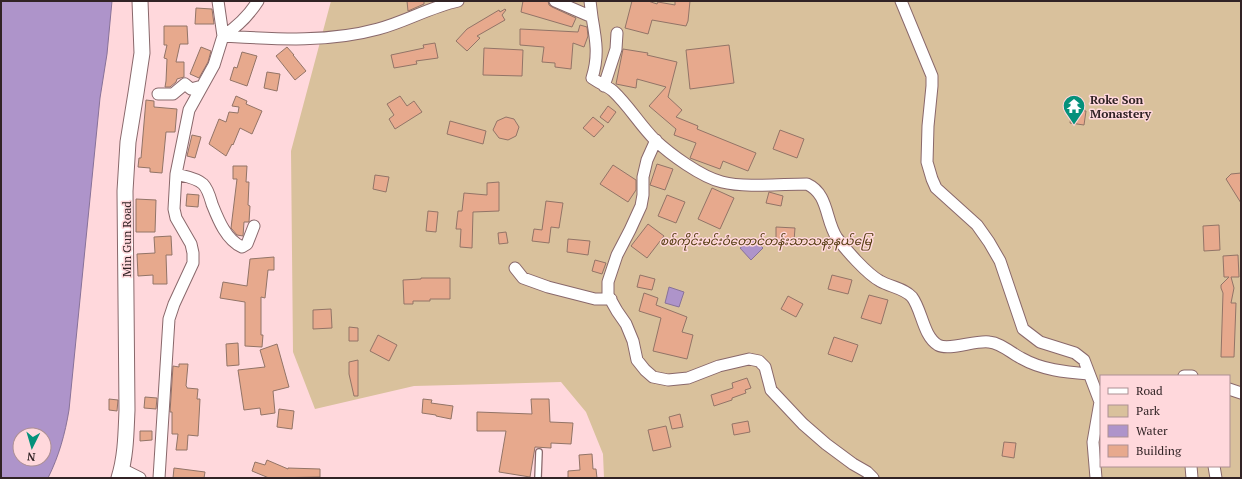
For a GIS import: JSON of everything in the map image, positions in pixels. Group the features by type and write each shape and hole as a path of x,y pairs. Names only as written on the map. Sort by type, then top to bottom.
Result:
{"street":[{"name":"Min Gun Road","path":"121,474 126,436 127,410 125,191 128,142 142,53 140,1"},
{"path":"159,478 169,319 193,263 191,244 176,218 174,209 176,174 189,110 214,65 223,36 218,1"},
{"path":"223,36 232,30 252,11 258,1"},
{"path":"223,36 305,39 344,36 378,29 458,1"},
{"path":"555,1 592,17"},
{"path":"590,1 597,42 597,64 592,78 612,90 656,140 687,164 701,174 723,183 743,185 807,184 813,187 819,192 824,201 832,227 837,237 852,255 879,280 907,292 913,298 926,331 938,345 947,347 974,342 989,342 1002,347 1021,359 1036,365 1068,372 1089,374"},
{"path":"902,1 932,76 927,162 936,188 977,225 1000,261 1023,329 1040,342 1075,353 1084,360 1100,400"},
{"path":"604,86 616,49 617,33"},
{"path":"158,94 173,94 185,84 191,89 202,86"},
{"path":"656,140 646,160 641,206 617,254 608,282 608,295 633,341 637,360 645,370 654,377 668,380 688,378 719,366 748,359 759,361 765,367 771,390 803,424 826,444 853,464 867,472 873,478"},
{"path":"176,174 200,182 203,185 208,192 222,224 232,240 238,245 245,247 254,226"},
{"path":"515,268 523,278 548,287 595,299 611,299"},
{"path":"1230,389 1241,393"},
{"path":"1096,478 1093,442 1100,407"},
{"path":"1191,467 1192,478"},
{"path":"1214,467 1216,478"},
{"path":"121,474 140,478"}],"lane":[{"path":"538,478 539,452"}],"green space":[{"name":"စစ်ကိုင်းမင်းဝံတောင်တန်းသာသနာ့နယ်မြေ","path":"331,1 1241,1 1241,478 604,478 603,454 586,412 561,382 414,386 315,409 293,352 291,151"}],"water":[{"path":"1,1 112,1 107,54 100,98 69,410 61,445 48,478 1,478"},
{"path":"753,238 763,248 751,260 740,248"},
{"path":"669,287 684,292 679,307 665,303"}],"building":[{"path":"407,1 424,1 424,4 408,11"},
{"path":"523,1 548,1 549,5 552,7 576,18 572,27 521,12"},
{"path":"632,1 648,1 657,4 658,2 675,5 675,1 690,1 686,26 652,20 648,34 625,28"},
{"path":"196,8 212,9 214,24 195,24"},
{"path":"505,9 506,10 502,15 505,20 477,36 480,38 467,51 456,41 467,29 499,10 500,12"},
{"path":"580,25 587,27 588,36 584,47 573,43 571,69 555,67 555,63 542,62 544,47 520,45 520,29 578,32"},
{"path":"164,26 187,26 188,44 180,44 176,62 184,62 184,77 177,79 176,82 170,87 165,87 167,59 164,58 167,45 164,45"},
{"path":"435,43 438,58 416,61 417,64 394,68 391,55 424,48 423,45"},
{"path":"729,45 734,83 690,89 686,50"},
{"path":"201,47 211,51 208,62 199,78 190,74"},
{"path":"287,47 306,71 295,80 276,56"},
{"path":"484,48 523,50 522,76 483,75"},
{"path":"623,49 648,53 647,55 677,62 668,97 682,110 676,117 698,126 697,129 756,153 748,171 723,161 720,169 690,158 696,143 674,135 676,129 649,106 666,87 637,79 636,88 616,84"},
{"path":"242,52 257,56 247,86 230,80 234,67 237,68"},
{"path":"267,72 280,74 277,91 264,88"},
{"path":"236,96 247,101 246,104 262,111 252,134 240,128 233,145 232,144 226,156 209,144 219,119 226,122 229,112 238,113 239,107 232,106"},
{"path":"400,96 407,106 414,101 422,112 395,129 389,119 394,115 387,104"},
{"path":"146,100 154,101 154,107 177,109 175,132 166,132 162,173 150,172 150,168 138,167 139,158 141,158"},
{"path":"608,106 616,112 608,123 600,117"},
{"name":"Roke Son Monastery","path":"1072,109 1086,111 1084,125 1070,123"},
{"path":"506,117 514,119 519,127 516,136 508,140 499,138 493,130 497,121"},
{"path":"593,117 604,126 594,137 583,128"},
{"path":"450,121 486,131 483,144 447,134"},
{"path":"780,130 804,139 797,158 773,149"},
{"path":"192,135 201,137 195,158 187,156"},
{"path":"657,164 673,169 665,190 650,185"},
{"path":"613,165 636,180 636,190 628,202 600,184"},
{"path":"233,166 247,166 246,182 249,182 248,205 250,206 249,222 244,222 243,236 237,235 231,228 237,179 233,179"},
{"path":"1241,173 1241,203 1226,179 1231,174"},
{"path":"375,175 389,177 386,192 373,189"},
{"path":"499,182 499,211 473,212 472,248 460,247 461,229 456,229 458,211 462,211 464,193 487,195 487,183"},
{"path":"712,188 734,198 720,229 698,219"},
{"path":"769,192 783,196 781,206 766,203"},
{"path":"187,194 199,195 198,207 186,206"},
{"path":"667,195 685,202 676,223 658,216"},
{"path":"136,199 156,200 155,232 136,232"},
{"path":"546,201 563,203 559,228 551,227 549,243 532,241 534,229 542,230"},
{"path":"428,211 438,212 436,232 426,231"},
{"path":"648,224 664,236 647,258 631,246"},
{"path":"1219,225 1220,250 1204,251 1203,226"},
{"path":"776,227 795,228 794,241 776,240"},
{"path":"506,232 508,243 499,244 498,233"},
{"path":"171,236 172,255 166,255 167,284 153,284 153,275 138,276 137,254 155,253 154,237"},
{"path":"568,239 590,241 588,255 567,252"},
{"path":"1238,255 1239,277 1231,277 1234,288 1231,303 1236,303 1234,357 1221,357 1223,293 1221,285 1229,277 1224,277 1223,256"},
{"path":"274,257 274,270 268,270 265,298 261,297 261,335 263,335 262,347 245,346 245,302 220,298 223,282 247,286 250,259"},
{"path":"595,260 606,263 602,274 592,271"},
{"path":"640,275 655,279 652,290 637,287"},
{"path":"832,275 852,280 848,294 828,289"},
{"path":"421,278 450,278 450,299 430,299 430,301 413,301 413,304 404,304 403,280"},
{"path":"644,293 658,298 656,305 687,317 682,332 693,335 687,359 653,351 661,318 639,311"},
{"path":"869,295 888,300 881,324 861,318"},
{"path":"788,296 803,304 796,317 781,309"},
{"path":"331,309 332,328 313,329 313,310"},
{"path":"349,327 358,328 358,341 349,341"},
{"path":"378,335 397,345 389,361 370,351"},
{"path":"834,337 858,345 852,362 828,354"},
{"path":"238,343 239,365 227,366 226,344"},
{"path":"277,344 289,387 273,391 275,413 261,415 260,408 244,410 238,370 265,367 260,350"},
{"path":"358,360 358,396 354,396 349,374 349,362"},
{"path":"179,364 188,364 186,386 187,388 198,389 197,399 200,399 198,436 188,435 187,450 176,450 178,434 172,434 172,412 170,412 173,366 179,367"},
{"path":"747,378 751,388 745,390 746,393 732,398 732,400 714,406 711,395 733,388 732,383"},
{"path":"145,397 157,398 156,409 144,408"},
{"path":"109,399 118,400 117,411 109,410"},
{"path":"423,399 432,400 431,403 453,406 451,419 422,413"},
{"path":"531,399 549,399 550,422 573,423 571,444 551,443 551,448 535,447 530,477 499,472 506,431 477,431 477,412 532,414"},
{"path":"279,409 294,411 292,429 277,427"},
{"path":"680,414 683,427 672,429 669,417"},
{"path":"748,421 750,432 734,435 732,424"},
{"path":"666,426 671,447 653,451 648,430"},
{"path":"140,431 152,431 152,440 140,441"},
{"path":"1004,442 1016,443 1014,458 1002,456"},
{"path":"592,454 593,469 596,469 597,478 568,478 568,471 580,470 579,455"},
{"path":"267,460 288,469 320,469 320,477 269,478 252,471 255,462 265,465"},
{"path":"174,468 205,472 204,478 173,478"}],"place":[{"name":"Roke Son Monastery","path":"1074,126"}]}
